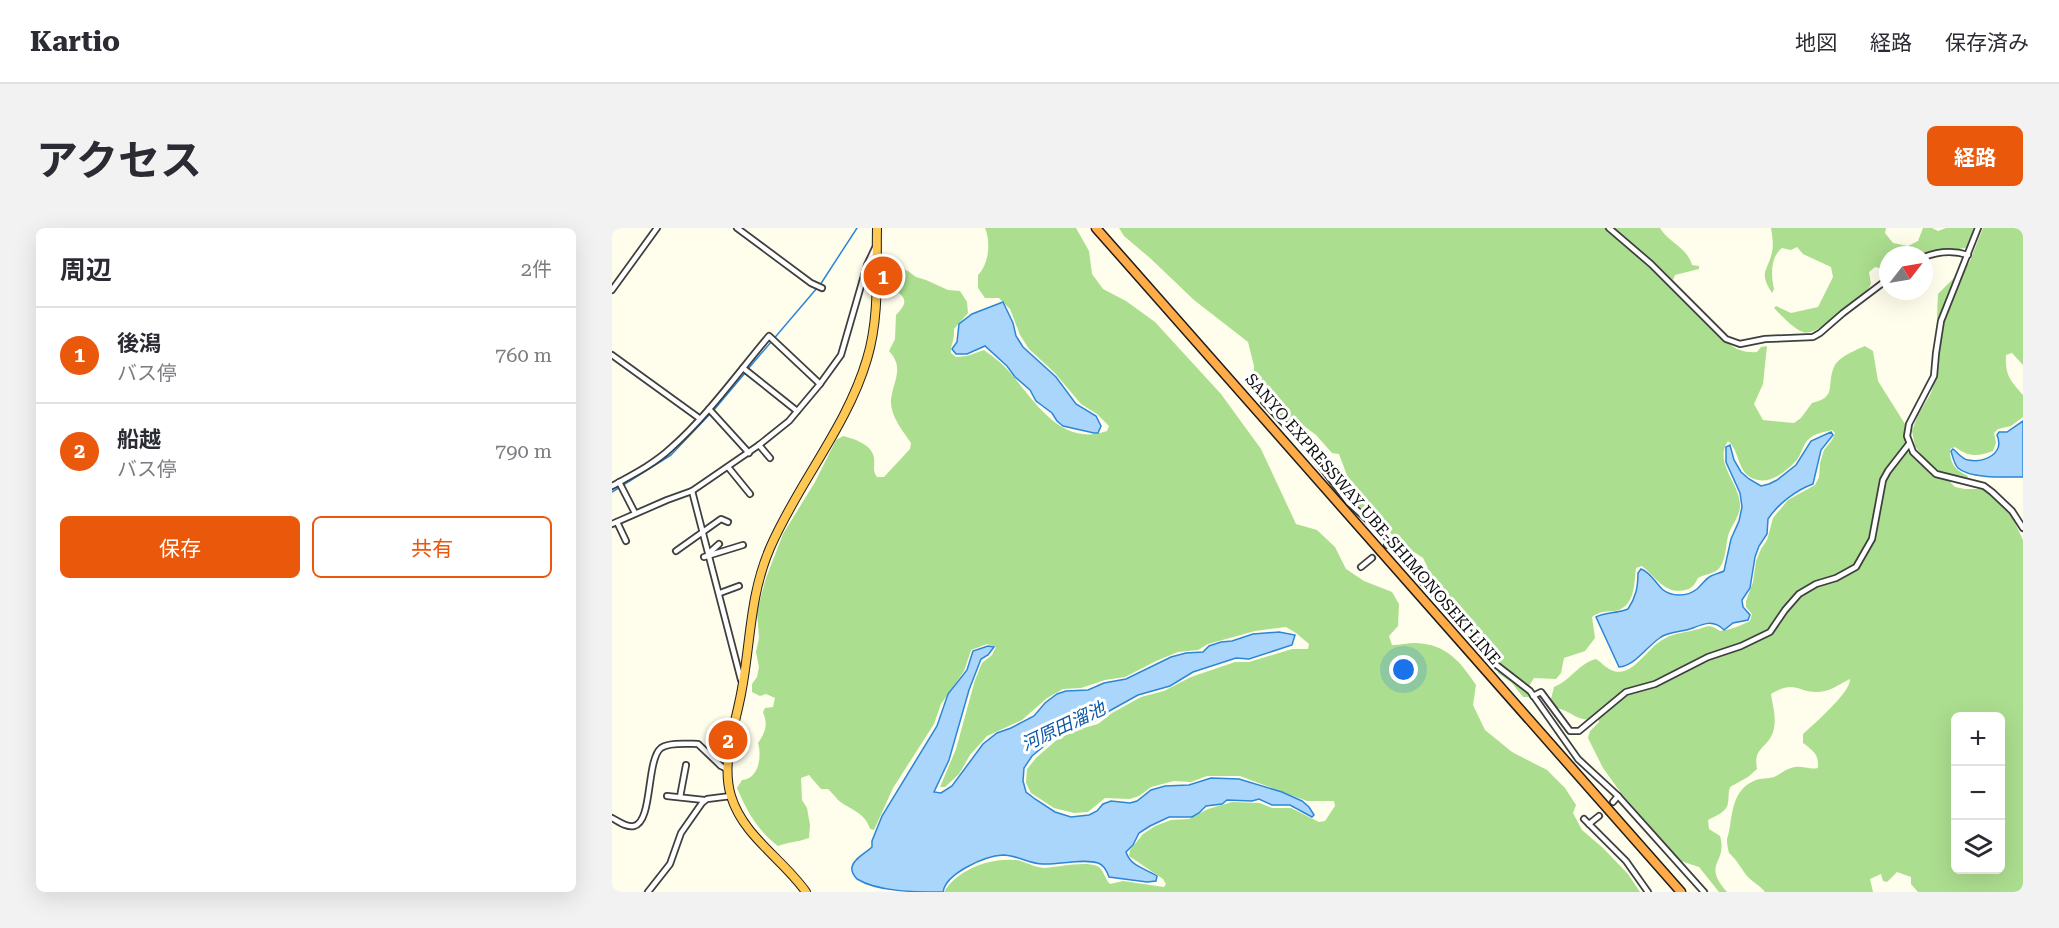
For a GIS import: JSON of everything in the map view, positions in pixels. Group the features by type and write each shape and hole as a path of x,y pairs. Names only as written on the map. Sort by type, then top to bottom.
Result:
{"highway":[{"path":"806,892 745,823 731,796 727,769 743,684 755,591 770,548 840,422 867,358 875,314 877,228"},
{"name":"SANYO EXPRESSWAY UBE-SHIMONOSEKI LINE","path":"1096,228 1680,892"}],"street":[{"path":"612,290 657,228"},
{"path":"737,228 822,288"},
{"path":"1609,228 1693,304 1721,335 1740,344 1765,339 1812,337 1879,286"},
{"path":"1978,228 1941,321 1934,376 1909,424 1907,436 1909,444 1924,464 1936,474 1984,486 2012,512 2023,528"},
{"path":"626,541 614,523 692,491 728,467 759,446 797,411 820,384 840,355 867,265 876,246"},
{"path":"1933,255 1957,251 1968,255"},
{"path":"612,486 657,460 671,448 709,409 769,336 820,384"},
{"path":"612,355 699,418"},
{"path":"742,368 797,411"},
{"path":"1264,402 1308,449 1348,501 1456,616 1490,660 1533,696 1578,759 1618,796 1704,892"},
{"path":"709,409 748,453"},
{"path":"1533,696 1541,692 1570,731 1579,731 1626,693 1656,684 1708,657 1741,646 1770,632 1799,594 1856,567 1872,539 1883,480 1909,444"},
{"path":"759,446 770,458"},
{"path":"728,467 750,494"},
{"path":"619,482 635,513"},
{"path":"692,491 743,684"},
{"path":"676,550 721,519 728,522"},
{"path":"708,555 719,544"},
{"path":"708,555 743,545"},
{"path":"1361,567 1371,558"},
{"path":"720,593 739,586"},
{"path":"612,818 628,826 639,824 645,809 654,762 659,749 664,746 698,744 727,769"},
{"path":"680,797 686,765"},
{"path":"667,796 704,800 731,796"},
{"path":"1613,802 1618,796"},
{"path":"648,892 670,864 681,833 704,800"},
{"path":"1588,824 1599,816"},
{"path":"1584,819 1626,861 1648,892"}],"green space":[{"path":"985,228 1076,228 1089,251 1092,274 1103,289 1126,301 1155,322 1221,394 1261,449 1296,524 1317,530 1335,547 1346,569 1364,581 1392,592 1399,604 1398,626 1389,636 1392,645 1427,644 1452,656 1476,685 1473,705 1485,730 1512,752 1547,770 1565,788 1576,805 1573,813 1582,830 1628,874 1640,892 944,892 957,877 974,867 1004,860 1018,860 1045,868 1079,864 1092,865 1101,869 1110,884 1123,881 1164,887 1166,884 1163,879 1129,856 1130,850 1143,834 1155,826 1171,820 1189,819 1208,809 1232,802 1260,803 1272,808 1291,808 1319,822 1325,821 1335,806 1334,801 1307,801 1240,776 1207,776 1191,782 1174,781 1151,787 1139,796 1130,799 1105,798 1088,812 1074,813 1054,808 1031,793 1026,783 1027,769 1059,738 1073,731 1098,724 1112,713 1141,697 1164,691 1191,677 1235,662 1249,662 1292,649 1308,649 1309,644 1286,627 1255,631 1208,644 1198,650 1178,652 1125,677 1105,680 1081,688 1063,689 1047,698 1022,720 987,736 970,755 959,774 945,787 940,787 956,749 975,680 982,663 992,655 996,647 987,644 971,650 964,671 941,704 934,724 893,788 874,830 870,829 861,815 838,800 828,789 821,789 809,775 801,778 802,800 807,808 810,825 809,838 778,846 758,827 737,788 742,780 748,779 756,771 760,754 758,743 766,724 763,712 765,708 773,707 775,698 766,694 760,696 752,692 752,684 757,677 759,667 756,652 759,638 757,611 766,578 783,534 815,482 836,440 843,436 870,449 873,453 874,470 877,477 884,477 910,449 911,443 898,423 891,406 897,369 894,357 889,351 895,339 896,315 904,304 902,296 894,290 895,277 902,269 948,290 960,291 967,302 968,313 954,329 951,353 956,357 984,350 1005,367 1048,417 1074,432 1090,434 1107,431 1109,426 1097,414 1081,404 1054,372 1029,349 1020,335 1010,309 999,298 985,298 978,288 978,275 985,265 988,253"},
{"path":"1119,228 1660,228 1682,249 1692,265 1699,266 1699,269 1675,275 1673,280 1728,335 1729,344 1749,352 1757,352 1761,347 1767,346 1763,384 1754,404 1763,420 1794,423 1801,418 1812,403 1828,394 1832,373 1839,360 1865,346 1873,351 1878,381 1905,424 1904,437 1908,448 1925,469 1937,477 1947,479 1955,487 1984,489 1997,497 2007,506 2023,540 2023,892 1918,892 1911,884 1911,877 1897,872 1887,882 1883,881 1881,874 1870,879 1873,892 1765,892 1747,876 1729,853 1727,844 1732,812 1739,793 1749,783 1774,777 1795,767 1818,768 1815,754 1803,743 1803,734 1845,692 1850,679 1832,689 1819,692 1791,687 1771,694 1775,722 1770,738 1757,756 1757,769 1730,787 1725,809 1708,820 1709,829 1720,836 1721,853 1715,869 1716,875 1727,892 1719,892 1699,867 1681,861 1621,793 1603,768 1588,738 1590,731 1599,722 1598,716 1592,719 1582,719 1557,708 1551,699 1554,687 1590,661 1596,659 1607,668 1619,672 1633,667 1658,643 1672,635 1708,626 1720,631 1750,621 1752,614 1746,607 1746,601 1753,582 1756,561 1767,540 1773,518 1788,500 1815,485 1819,477 1824,450 1835,433 1832,430 1810,438 1795,462 1778,475 1766,480 1752,478 1746,474 1734,448 1728,441 1724,449 1725,466 1739,498 1740,507 1729,533 1720,568 1698,578 1690,589 1678,591 1666,588 1642,566 1636,568 1630,601 1621,609 1592,617 1595,638 1585,651 1564,658 1561,673 1556,679 1534,678 1529,686 1530,697 1523,697 1512,683 1498,673 1497,664 1489,651 1431,584 1423,558 1396,540 1380,519 1361,508 1352,497 1351,486 1339,454 1332,453 1316,435 1304,426 1290,422 1276,411 1269,397 1260,397 1253,391 1254,366 1248,342 1194,300 1124,236"},
{"path":"1771,228 1886,228 1885,233 1893,243 1908,246 1879,246 1879,268 1875,267 1869,272 1871,284 1868,289 1827,324 1809,332 1803,332 1787,322 1774,308 1776,306 1791,313 1818,307 1833,277 1831,267 1803,254 1797,247 1791,250 1782,248 1773,262 1774,289 1772,293 1765,272 1773,249"},
{"path":"1923,228 1938,231 1946,228 1974,228 1966,248 1933,252 1933,246 1908,246 1918,241"},
{"path":"1983,228 2023,228 2023,365 2012,353 2006,355 2006,368 2009,377 2023,395 2023,417 2011,426 1998,429 1994,433 1996,443 1993,451 1973,455 1955,447 1950,449 1952,463 1968,476 1966,480 1938,471 1924,459 1915,446 1912,431 1931,393 1937,374 1939,347 1944,327 1937,318 1938,294 1969,263"}],"water":[{"path":"1003,302 1013,323 1016,336 1023,347 1056,377 1076,404 1096,416 1101,426 1098,433 1063,426 1052,413 1036,401 1030,390 985,346 967,354 956,354 952,349 957,342 959,324 972,314"},
{"path":"2023,421 2023,477 1980,476 1958,468 1951,451 1953,449 1962,457 1974,461 1992,456 1998,447 1999,432 2007,432"},
{"path":"1831,432 1833,435 1821,450 1813,484 1788,498 1768,519 1767,534 1755,557 1750,588 1742,600 1743,607 1750,615 1748,620 1733,623 1724,630 1709,623 1665,635 1635,660 1619,667 1596,617 1628,609 1635,596 1638,573 1641,569 1666,592 1679,595 1693,592 1709,577 1724,571 1731,539 1742,507 1740,493 1726,462 1726,447 1730,445 1734,460 1741,472 1761,486 1777,480 1796,465 1811,441"},
{"name":"河原田溜池","path":"1279,632 1295,635 1292,645 1249,659 1236,658 1193,672 1170,686 1138,695 1095,721 1082,723 1061,732 1032,756 1024,768 1023,781 1026,792 1035,799 1055,812 1071,817 1089,815 1111,801 1130,803 1137,801 1151,790 1165,786 1189,785 1211,778 1239,779 1282,792 1302,801 1314,815 1312,817 1290,805 1272,805 1259,799 1227,800 1222,804 1206,806 1192,817 1169,817 1139,833 1133,845 1126,852 1131,861 1157,876 1156,881 1109,877 1106,870 1098,863 1078,861 1043,864 1003,855 967,867 951,878 943,892 875,887 857,879 853,874 853,864 872,847 872,841 882,816 937,726 948,694 967,670 973,651 988,646 994,647 988,655 981,659 969,690 949,760 934,792 941,793 952,786 983,744 997,733 1034,716 1057,694 1066,691 1088,690 1104,683 1126,679 1171,657 1203,652 1209,646 1221,642 1253,634"}],"waterway":[{"path":"820,285 857,228"},
{"path":"748,369 817,288"},
{"path":"713,411 745,373"},
{"path":"612,492 671,455 710,414"}],"tunnel":[{"path":"1372,558 1387,545"}],"place":[{"name":"後潟","path":"883,276"},
{"name":"船越","path":"728,740"}]}
